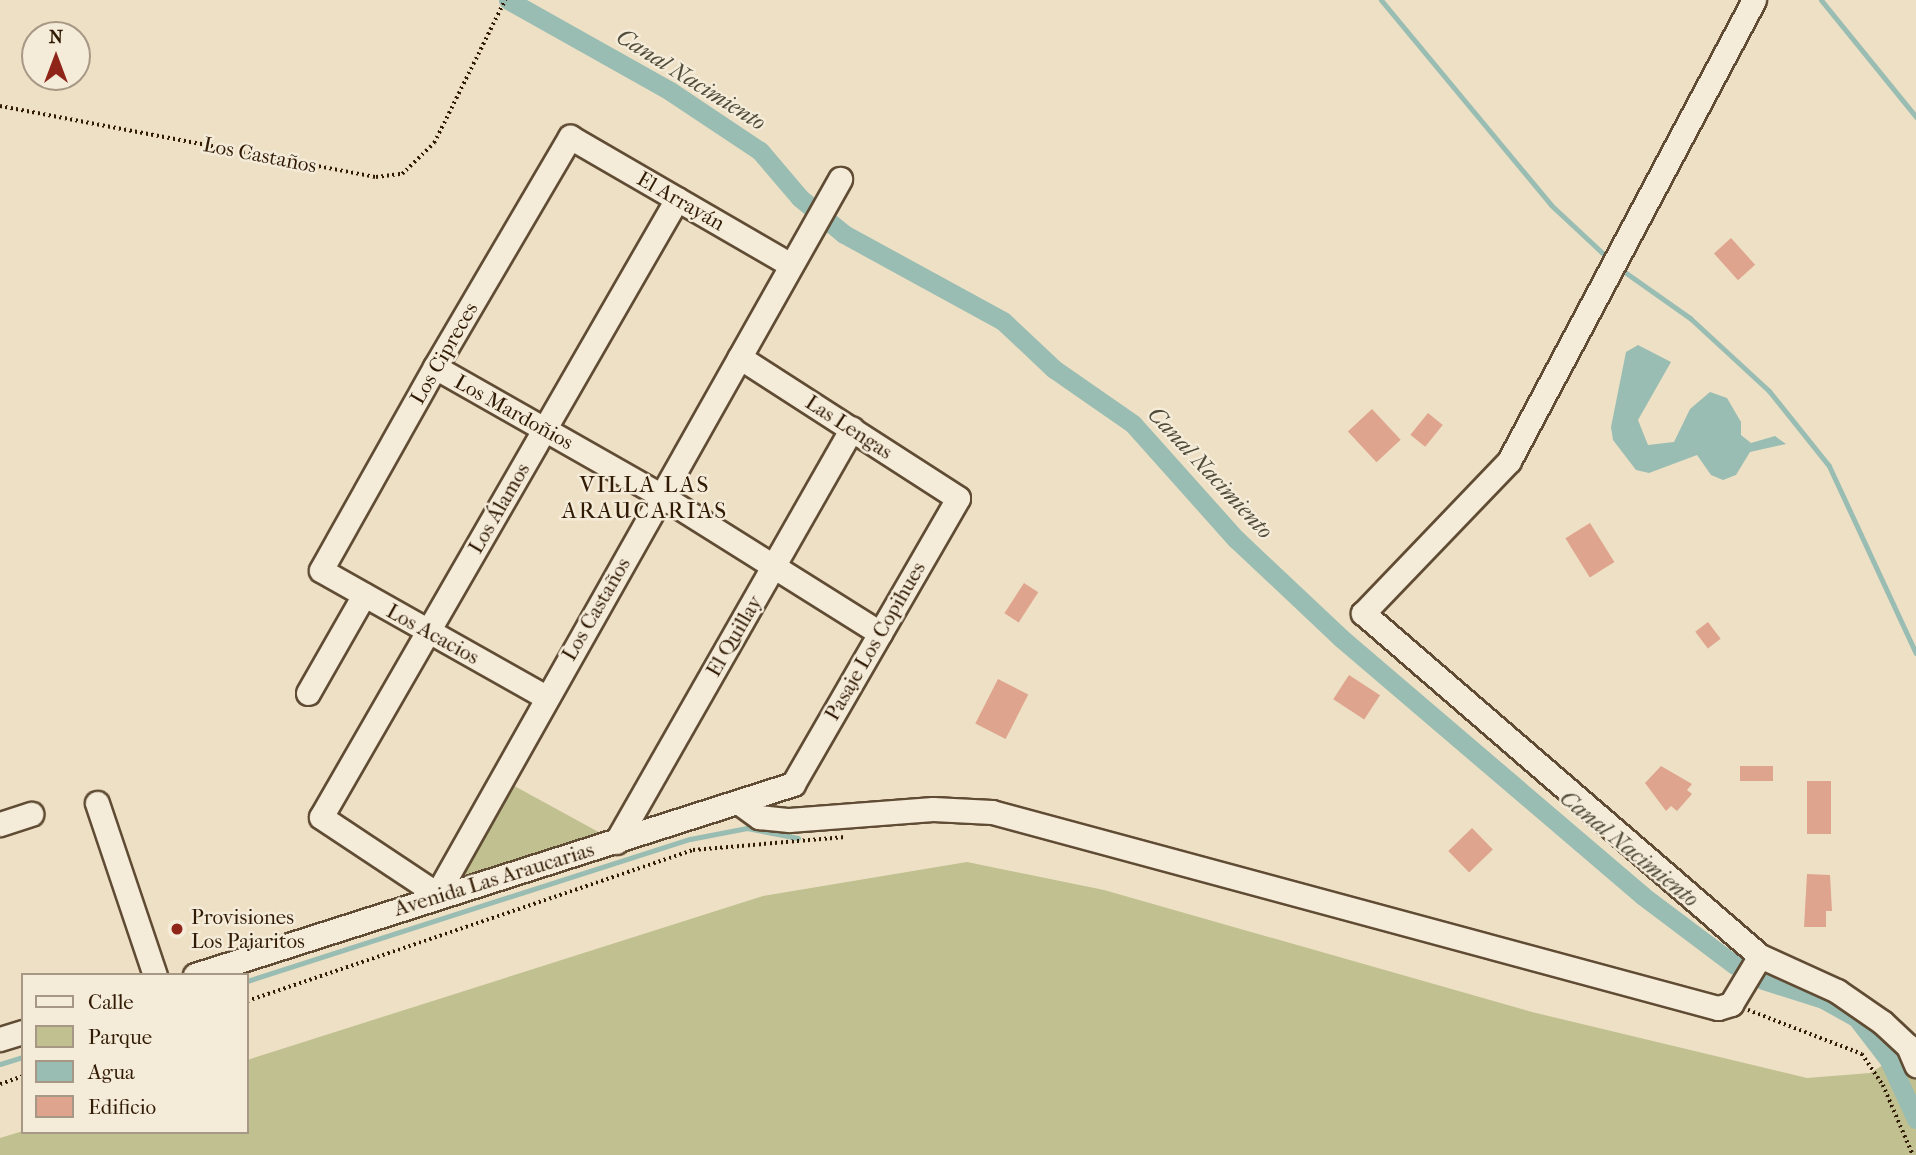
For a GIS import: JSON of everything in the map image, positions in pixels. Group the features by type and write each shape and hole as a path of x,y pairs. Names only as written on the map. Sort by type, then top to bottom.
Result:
{"street":[{"path":"1754,0 1509,461 1363,613 1760,956 1838,990 1913,1051"},
{"name":"El Arrayán","path":"570,137 791,265"},
{"name":"Los Cipreces","path":"321,570 435,367 570,137"},
{"name":"Los Castaños","path":"438,894 546,697 840,179"},
{"name":"Los Álamos","path":"438,894 321,817 677,199"},
{"name":"Las Lengas","path":"739,357 958,498"},
{"name":"Los Mardoñios","path":"435,367 660,495 880,633"},
{"name":"El Quillay","path":"616,842 852,429"},
{"name":"Pasaje Los Copihues","path":"793,784 958,498"},
{"name":"Los Acacios","path":"321,570 546,697"},
{"path":"308,693 364,594"},
{"name":"Avenida Las Araucarias","path":"201,973 438,894 616,842 793,784"},
{"path":"738,802 758,817 789,820 933,809 992,811 1701,1003 1731,1004 1760,956"},
{"path":"97,803 154,973"},
{"path":"0,824 31,814"},
{"path":"0,1039 21,1033"}],"path":[{"name":"Los Castaños","path":"0,106 376,177 402,174 434,144 505,0"},
{"path":"248,1001 693,850 797,845 854,836"},
{"path":"1731,1004 1862,1054 1883,1085 1913,1155"},
{"path":"0,1084 21,1077"}],"green space":[{"path":"507,782 604,835 452,883"},
{"path":"967,862 1104,890 1532,1012 1807,1078 1870,1073 1916,1045 1916,1155 0,1155 0,1138 21,1132 21,1134 248,1134 248,1060 763,896"}],"water":[{"path":"1638,345 1671,362 1638,420 1648,445 1674,442 1690,409 1710,392 1727,398 1741,422 1741,435 1751,443 1775,436 1786,444 1750,452 1736,475 1723,480 1711,475 1697,455 1649,473 1636,470 1613,440 1611,427 1626,352"}],"building":[{"path":"1731,238 1755,265 1738,280 1714,253"},
{"path":"1372,409 1401,440 1377,462 1348,432"},
{"path":"1428,413 1443,425 1425,447 1410,435"},
{"path":"1590,523 1614,562 1590,577 1565,538"},
{"path":"1024,583 1038,592 1019,622 1004,613"},
{"path":"1708,622 1721,639 1708,648 1695,632"},
{"path":"1349,675 1380,695 1364,719 1333,699"},
{"path":"998,679 1028,694 1006,739 975,724"},
{"path":"1661,766 1692,784 1687,790 1692,794 1677,811 1671,806 1666,811 1645,783"},
{"path":"1740,766 1773,766 1773,781 1740,781"},
{"path":"1807,781 1831,781 1831,834 1807,834"},
{"path":"1472,828 1493,850 1469,873 1448,851"},
{"path":"1807,874 1830,875 1832,911 1826,911 1826,927 1804,927"}],"waterway":[{"name":"Canal Nacimiento","path":"508,0 670,91 760,151 800,198 844,234 1003,321 1054,369 1133,424 1236,539 1341,638 1643,896 1735,965"},
{"path":"1381,0 1551,205 1609,259"},
{"path":"1821,0 1916,117"},
{"path":"1619,268 1690,318 1769,391 1829,466 1916,653"},
{"path":"248,981 690,839 747,828 798,838"},
{"name":"Canal Nacimiento","path":"1763,980 1823,999 1856,1017 1889,1060 1916,1119"},
{"path":"0,1064 21,1058"}],"place":[{"name":"Provisiones Los Pajaritos","path":"177,929"}],"district":[{"name":"VILLA LAS ARAUCARIAS","path":"645,498"}]}
